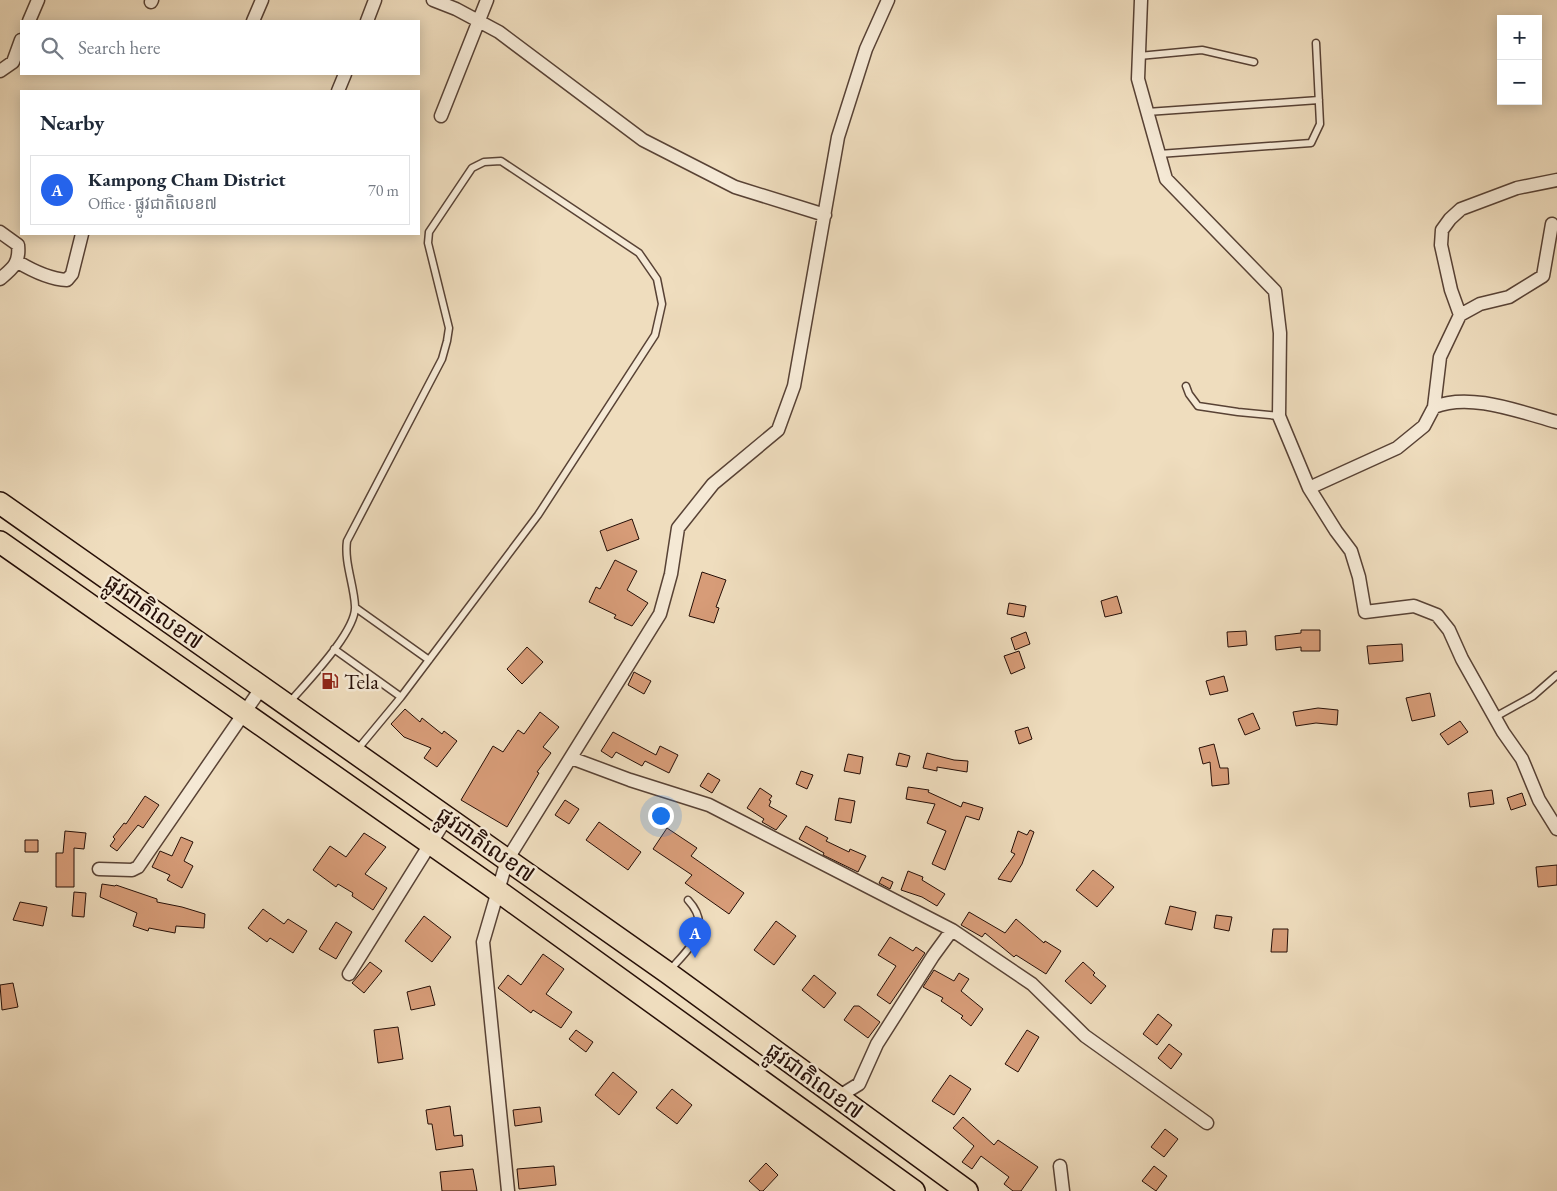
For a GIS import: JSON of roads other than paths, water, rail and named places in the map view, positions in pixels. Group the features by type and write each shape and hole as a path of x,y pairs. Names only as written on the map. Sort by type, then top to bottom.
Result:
{"highway":[{"name":"ផ្លូវជាតិលេខ៧","path":"0,503 668,973 967,1191"},
{"name":"ផ្លូវជាតិលេខ៧","path":"0,542 491,886 914,1191"}],"street":[{"path":"29,20 38,0"},
{"path":"253,20 262,0"},
{"path":"366,20 375,0"},
{"path":"433,0 456,9 499,32 643,140 735,188 825,215"},
{"path":"440,116 486,0"},
{"path":"508,1191 483,942 507,860 660,614 671,574 678,528 713,484 778,430 794,386 838,137 866,49 888,0"},
{"path":"1141,0 1138,79 1166,179 1275,291 1280,333 1280,416 1309,488 1351,551 1359,577 1365,612 1414,606 1437,615 1449,630 1462,659 1503,732 1522,759 1539,800 1557,829"},
{"path":"0,71 13,62 20,43"},
{"path":"338,90 345,75"},
{"path":"1460,315 1451,290 1441,245 1442,230 1450,219 1461,210 1517,188 1557,180"},
{"path":"1309,488 1397,448 1424,426 1434,407 1440,357 1460,315 1480,304 1510,297 1543,276 1552,224"},
{"path":"0,232 18,245 18,262 0,279"},
{"path":"18,262 36,272 59,280 67,280 72,274 82,235"},
{"path":"1434,407 1446,402 1464,400 1479,402 1557,422"},
{"path":"99,869 132,870 138,867 262,687"},
{"path":"571,758 630,780 709,805 952,930 1032,984 1085,1036 1207,1123"},
{"path":"349,974 447,817"},
{"path":"838,1097 859,1084 877,1044 933,956 952,930"},
{"path":"1060,1166 1063,1191"}],"lane":[{"path":"1159,154 1311,143 1320,124 1316,43"},
{"path":"1139,56 1202,50 1254,62"},
{"path":"1147,112 1319,100"},
{"path":"287,705 347,632 356,608 346,551 348,541 442,359 448,341 448,328 428,243 429,232 472,168 484,162 501,162 639,253 657,279 662,304 655,335 538,515 402,697 354,753"},
{"path":"1186,386 1189,394 1198,406 1280,416"},
{"path":"356,608 429,660"},
{"path":"334,649 402,697"},
{"path":"1495,717 1534,696 1557,676"},
{"path":"668,973 695,942 699,930 699,920 695,907 688,900"}],"place":[{"name":"Tela","path":"330,681"},
{"name":"Kampong Cham District","path":"695,958"}]}
